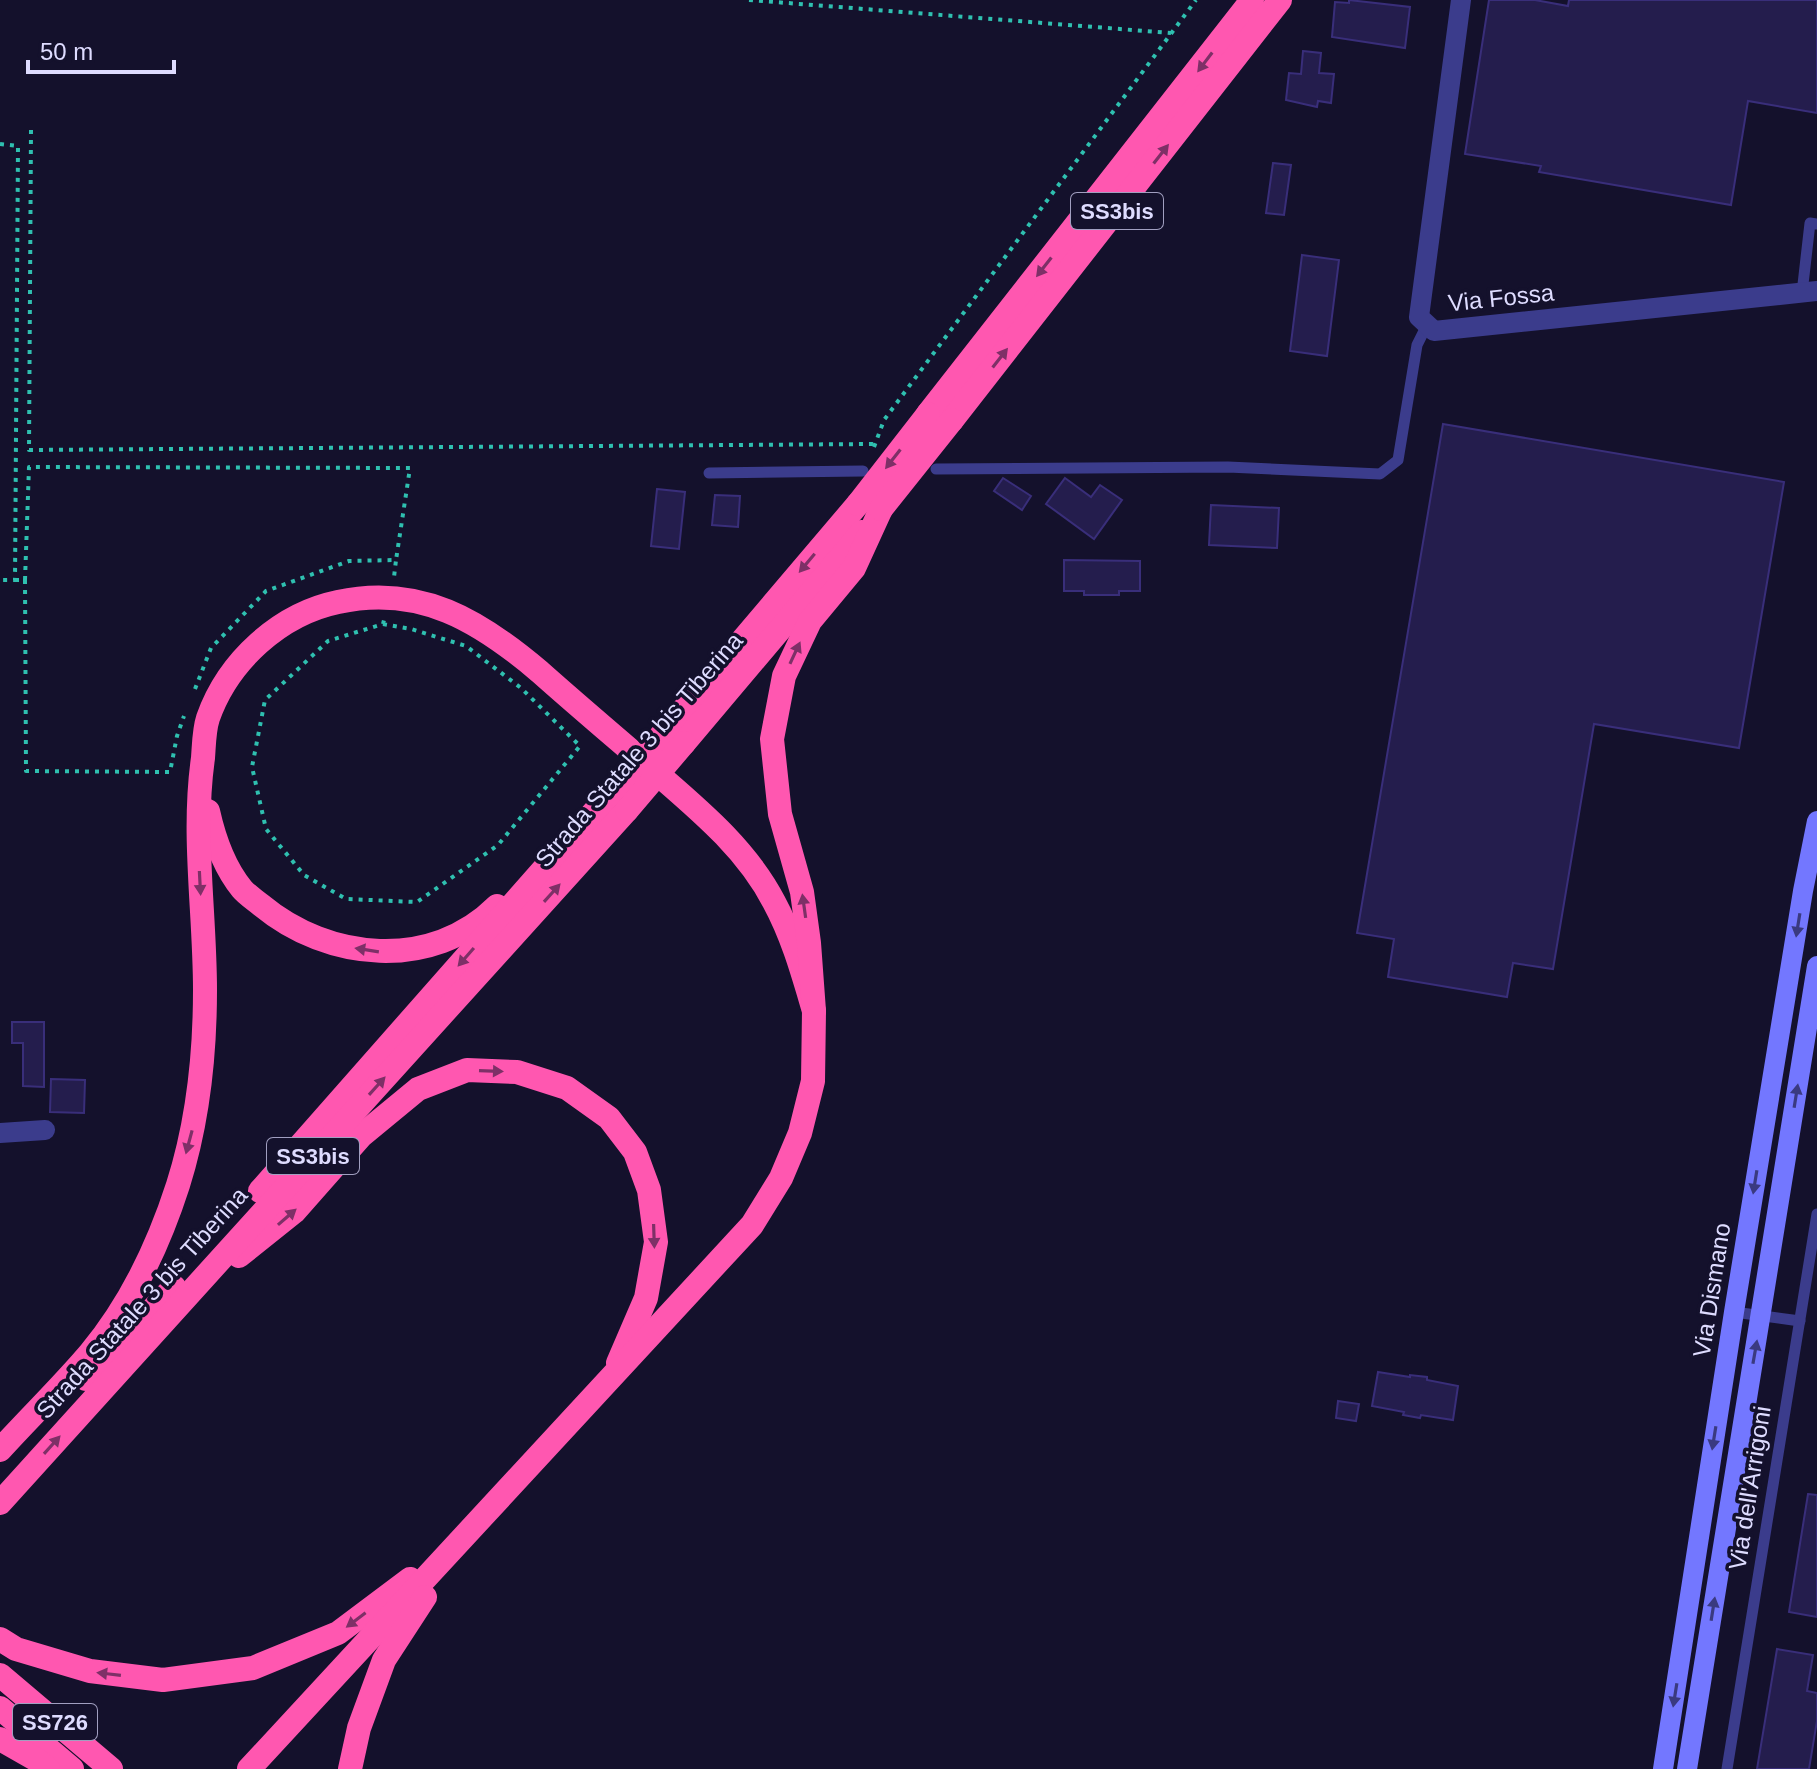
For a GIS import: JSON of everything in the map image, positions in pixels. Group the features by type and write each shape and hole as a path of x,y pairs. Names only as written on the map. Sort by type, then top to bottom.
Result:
{"highway":[{"name":"Strada Statale 3 bis Tiberina","path":"940,417 1252,0"},
{"name":"Strada Statale 3 bis Tiberina","path":"0,1503 182,1301 675,736 870,506 1280,0"},
{"path":"255,1763 752,1225 781,1178 800,1133 813,1081 814,1011 802,892 780,814 772,739 784,676 810,621 854,568 870,506"},
{"path":"0,1450 91,1351 125,1303 155,1246 178,1185 203,1068 205,987 198,845 200,777 208,719 235,668 272,631 317,606 365,596 413,600 458,614 505,643 712,821 749,862 774,901 795,947 814,1011"},
{"path":"200,777 216,844 242,889 283,923 330,944 381,952 430,946 483,920 618,802"},
{"name":"Strada Statale 3 bis Tiberina","path":"0,1471 204,1255 618,802"},
{"path":"182,1301 294,1212 361,1136 418,1089 467,1070 517,1072 567,1088 609,1118 635,1152 649,1190 656,1242 646,1298 611,1380"},
{"path":"0,1639 16,1649 90,1671 163,1680 253,1668 338,1633 463,1540"},
{"path":"350,1769 359,1728 384,1660 463,1540"},
{"name":"SS726","path":"0,1675 111,1769"},
{"name":"SS726","path":"0,1708 72,1769"},
{"path":"0,1739 48,1769"}],"main road":[{"name":"Via Dismano","path":"1663,1769 1734,1312 1817,821"},
{"path":"1687,1769 1817,966"}],"street":[{"name":"Via Fossa","path":"1461,0 1419,317 1434,331 1810,292"},
{"path":"0,1133 45,1130"}],"lane":[{"path":"1810,292 1810,223 1817,224"},
{"path":"936,469 1228,467 1380,474 1398,460 1417,345 1427,325"},
{"path":"709,473 863,471"},
{"name":"Via dell'Arrigoni","path":"1727,1769 1817,1214"},
{"path":"1734,1312 1800,1321"}],"path":[{"path":"749,0 1171,33"},
{"path":"863,471 884,420 1196,0"},
{"path":"31,130 29,450 875,444"},
{"path":"0,144 18,146 15,580"},
{"path":"188,707 177,736 170,772 26,771 25,580 29,467 410,468 391,598 383,624"},
{"path":"194,692 211,648 266,591 349,561 396,560"},
{"path":"0,580 25,580"},
{"path":"383,624 466,646 521,688 580,746 498,845 417,902 346,899 304,875 266,829 252,767 265,700 328,641 383,624"}],"building":[{"path":"1349,0 1410,7 1405,48 1332,37 1335,2 1349,3"},
{"path":"1489,0 1535,0 1568,6 1569,0 1817,0 1817,113 1748,101 1731,205 1539,172 1541,166 1465,154"},
{"path":"1303,51 1321,53 1319,73 1334,74 1331,103 1318,101 1317,107 1286,100 1289,73 1301,74"},
{"path":"1273,163 1291,165 1284,215 1266,213"},
{"path":"1302,255 1339,260 1327,356 1290,351"},
{"path":"1443,424 1784,482 1739,748 1594,724 1553,969 1513,963 1507,997 1388,977 1394,939 1357,933"},
{"path":"1003,478 1031,496 1022,510 994,491"},
{"path":"1065,478 1091,497 1100,485 1122,500 1094,539 1046,504"},
{"path":"657,489 685,492 679,549 651,546"},
{"path":"715,495 740,496 738,527 712,525"},
{"path":"1211,505 1279,508 1277,548 1209,545"},
{"path":"1064,560 1140,561 1140,591 1119,591 1119,595 1084,595 1084,591 1064,591"},
{"path":"12,1022 44,1022 44,1087 23,1086 23,1043 12,1043"},
{"path":"51,1079 85,1080 84,1113 50,1112"},
{"path":"1378,1372 1427,1377 1427,1380 1458,1386 1453,1420 1421,1415 1420,1418 1372,1406"},
{"path":"1338,1401 1359,1404 1356,1421 1336,1418"},
{"path":"1808,1494 1817,1495 1817,1617 1789,1612"},
{"path":"1777,1649 1813,1655 1807,1691 1817,1693 1817,1721 1809,1769 1757,1769"}]}
